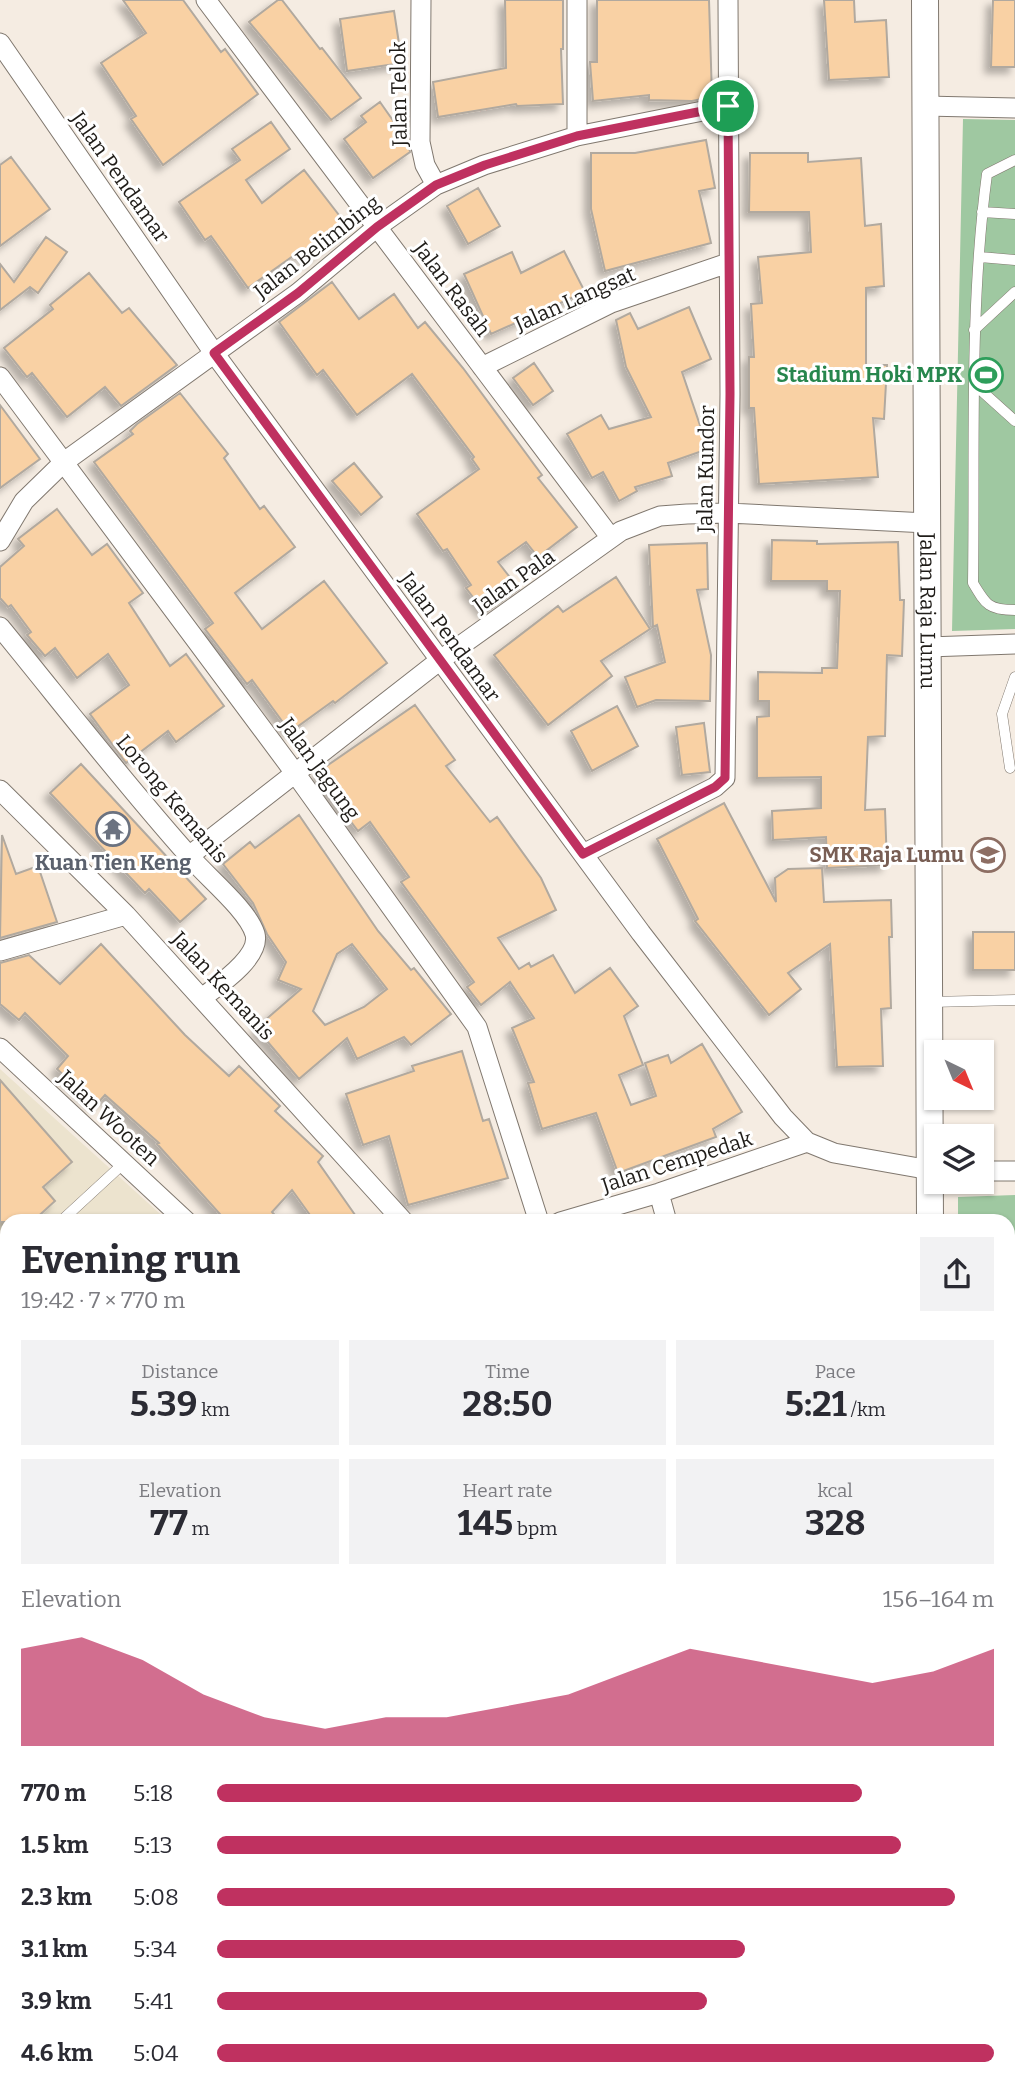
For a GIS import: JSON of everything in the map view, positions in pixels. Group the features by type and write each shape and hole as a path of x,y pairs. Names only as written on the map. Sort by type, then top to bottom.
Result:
{"street":[{"name":"Jalan Rasah","path":"206,0 611,538"},
{"name":"Jalan Telok","path":"421,0 420,142 425,165 436,185"},
{"path":"577,0 577,136"},
{"name":"Jalan Kundor","path":"583,854 715,787 725,778 730,394 728,0"},
{"name":"Jalan Raja Lumu","path":"925,0 929,1002 932,1124"},
{"name":"Jalan Pendamar","path":"0,43 214,353 439,661 764,1093 807,1142 834,1153 924,1169"},
{"name":"Jalan Belimbing","path":"0,541 23,501 64,462 298,293 377,227 436,185 485,165 577,136 728,106"},
{"path":"925,106 1015,108"},
{"name":"Jalan Langsat","path":"482,367 611,303 728,263"},
{"name":"Jalan Jagung","path":"0,377 295,773 477,1027 535,1214"},
{"name":"Jalan Pala","path":"189,856 439,661 611,538 660,516 728,513 927,523"},
{"name":"Lorong Kemanis","path":"0,628 189,856 245,917 255,935 254,946 240,967 203,997"},
{"path":"928,647 1015,644"},
{"name":"Jalan Kemanis","path":"0,790 126,915 203,997 397,1214"},
{"path":"0,951 126,915"},
{"name":"Jalan Wooten","path":"0,1048 179,1214"},
{"name":"Jalan Cempedak","path":"587,1214 659,1193 807,1142"},
{"path":"994,1171 1015,1171"},
{"path":"659,1193 665,1214"},
{"name":"Jalan Raja Lumu","path":"930,1214 932,1194"}],"lane":[{"path":"1015,160 987,174 982,212 974,330 973,583 984,601 996,610 1015,610"},
{"path":"982,212 1015,214"},
{"path":"980,257 1015,260"},
{"path":"974,330 1015,292"},
{"path":"975,385 1015,421"},
{"path":"1010,768 1002,713 1015,677"},
{"path":"929,1002 1015,1000"},
{"path":"69,1214 124,1162"}],"shaded area":[{"path":"0,1069 160,1214 0,1214"}],"green space":[{"name":"Stadium Hoki MPK","path":"963,119 1015,120 1015,629 952,631"},
{"path":"1015,1195 1015,1214 958,1214 958,1197"}],"building":[{"path":"123,0 183,0 221,52 225,49 258,94 163,165 131,119 136,116 101,63 146,33"},
{"path":"278,0 282,0 361,98 331,120 249,22"},
{"path":"505,0 563,0 563,104 516,104 438,117 433,82 506,68"},
{"path":"597,0 709,0 712,97 692,101 649,100 649,95 593,101 590,62 597,62"},
{"path":"824,0 854,0 855,22 886,20 889,77 829,80"},
{"path":"993,0 1015,0 1015,67 991,67"},
{"path":"394,11 402,63 347,71 340,19"},
{"path":"380,102 408,142 410,152 373,178 344,139 366,122 361,116"},
{"path":"271,122 290,149 246,180 262,203 304,170 349,228 308,261 300,251 248,288 211,236 205,240 179,202 240,160 232,149"},
{"path":"706,140 715,188 699,191 711,243 605,271 591,209 591,153 635,153"},
{"path":"750,153 808,153 808,162 861,158 865,226 881,224 884,286 866,288 866,365 887,365 884,419 873,418 878,477 759,484 754,408 749,408 749,357 754,357 751,304 762,303 758,257 811,252 809,212 749,212"},
{"path":"11,157 50,209 0,246 0,165"},
{"path":"478,188 500,226 468,244 447,206"},
{"path":"46,237 67,252 38,293 30,287 0,310 0,264 14,282"},
{"path":"564,251 585,292 491,334 464,274 512,252 521,273"},
{"path":"89,273 122,313 129,308 177,365 121,406 105,387 67,417 32,373 27,377 4,348 53,309 50,305"},
{"path":"332,282 359,319 394,294 418,328 425,322 463,368 542,475 538,478 577,527 538,557 526,542 498,562 519,589 485,613 466,588 471,585 447,549 443,551 417,514 479,469 472,459 474,457 412,374 357,415 323,370 317,375 279,322"},
{"path":"689,307 711,359 682,372 708,449 668,463 672,476 635,487 637,491 619,501 603,472 592,478 567,434 601,415 609,429 651,417 626,367 616,320 630,313 638,329"},
{"path":"534,363 553,391 533,405 513,378"},
{"path":"180,393 228,454 224,458 260,509 264,506 295,547 235,593 262,629 324,581 387,663 335,703 333,701 290,732 252,680 247,684 205,629 213,623 94,462 133,434 130,431 137,424"},
{"path":"0,405 40,459 0,488"},
{"path":"354,463 382,497 361,515 332,481"},
{"path":"57,509 92,555 107,544 143,593 129,603 170,666 186,654 224,706 176,742 168,731 126,763 90,714 129,685 108,654 77,678 55,648 45,656 27,635 31,632 11,605 8,607 0,598 0,567 24,546 18,539"},
{"path":"772,540 817,541 817,544 898,542 900,600 904,600 902,656 887,655 885,736 868,737 865,810 885,809 887,865 827,868 826,837 773,840 772,811 821,808 821,777 757,778 757,717 769,716 769,701 758,701 758,672 822,673 822,668 837,668 840,591 827,591 827,581 771,581"},
{"path":"707,543 708,589 697,590 711,655 710,701 656,700 637,707 625,677 665,662 657,625 653,627 649,545"},
{"path":"616,577 650,629 601,661 612,676 548,725 494,655 558,606 563,612"},
{"path":"415,705 455,760 446,766 490,822 497,817 541,878 556,910 498,938 519,969 529,963 531,967 553,955 575,993 610,968 638,1006 624,1016 643,1065 619,1075 631,1105 656,1096 645,1063 668,1055 671,1063 702,1044 742,1112 713,1129 716,1137 618,1173 596,1113 542,1129 528,1083 534,1082 512,1028 534,1018 510,982 481,1005 467,987 474,982 401,882 409,877 370,822 358,831 315,774"},
{"path":"617,706 638,746 592,771 571,731"},
{"path":"704,723 710,772 682,775 676,727"},
{"name":"Kuan Tien Keng","path":"81,764 206,899 180,922 149,889 145,893 50,793"},
{"path":"724,803 776,902 775,878 788,869 822,868 824,902 891,900 891,1008 881,1009 883,1066 837,1067 830,944 788,973 801,989 769,1015 695,921 698,919 657,839"},
{"path":"299,815 378,931 411,970 414,968 451,1014 411,1045 404,1037 357,1059 347,1038 299,1079 256,1028 301,989 278,980 286,962 267,934 253,903 223,864 250,842 255,848","holes":["352,944 387,989 364,1007 325,1025 313,1011 337,954"]},
{"path":"2,835 16,874 38,866 57,922 0,938"},
{"path":"973,932 1015,932 1015,970 973,970"},
{"path":"101,944 185,1035 229,1076 239,1066 280,1106 275,1111 323,1156 318,1162 354,1214 309,1214 292,1190 272,1212 274,1214 220,1214 157,1144 159,1143 105,1095 96,1105 57,1069 68,1056 25,1013 19,1020 0,1004 0,963 29,955 60,984"},
{"path":"462,1051 483,1121 489,1119 508,1178 408,1205 389,1136 363,1145 346,1094 414,1071 412,1066"},
{"path":"0,1080 72,1162 43,1187 55,1201 41,1214 0,1214"}],"place":[{"name":"Stadium Hoki MPK","path":"986,375"},
{"name":"Kuan Tien Keng","path":"113,829"},
{"name":"SMK Raja Lumu","path":"988,855"}],"route":[{"path":"728,106 730,394 725,778 715,787 583,854 214,353 298,293 377,227 436,185 485,165 577,136 728,106"}]}
